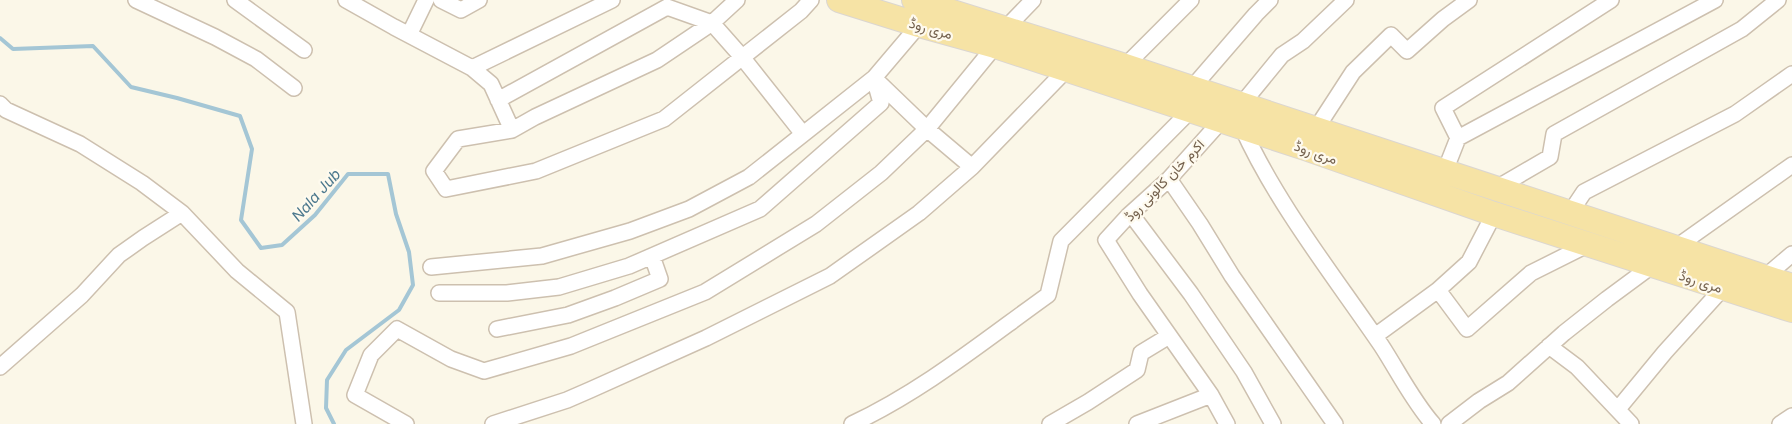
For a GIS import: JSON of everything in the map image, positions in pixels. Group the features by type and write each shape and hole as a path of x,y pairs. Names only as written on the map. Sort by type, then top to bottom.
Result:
{"main road":[{"name":"مری روڈ","path":"839,0 919,25 1000,37 1125,66 1192,88 1234,118 1457,201 1792,310"},
{"name":"مری روڈ","path":"926,2 1066,70 1190,111 1316,129 1792,286"},
{"path":"1455,175 1457,201"}],"street":[{"path":"136,0 215,37 256,59 294,88"},
{"path":"234,0 304,50"},
{"path":"346,0 472,68 491,84 512,130"},
{"path":"409,35 426,0"},
{"path":"441,0 461,10 480,0"},
{"path":"472,68 612,0"},
{"path":"737,0 712,23 657,60 535,116 512,130 458,139 434,171 446,189 536,170 664,120 801,11 810,0"},
{"path":"406,424 355,395 371,355 397,329 451,359 484,371 571,346 705,292 816,224 881,173 928,128 1000,37 1033,0"},
{"path":"1125,66 1191,0"},
{"path":"1192,88 1270,0"},
{"name":"اکرم خان کالونی روڈ","path":"1169,336 1106,240 1131,214 1234,118 1282,55 1303,41 1346,0"},
{"path":"1316,129 1353,72 1391,35 1407,51 1443,19 1469,0"},
{"path":"1455,175 1458,138 1443,108 1611,0"},
{"path":"1458,138 1715,0"},
{"path":"1495,189 1550,157 1554,134 1742,28 1778,0"},
{"path":"498,100 667,7 712,23 742,57 803,134"},
{"path":"431,267 542,256 630,231 689,209 749,177 874,78 919,25"},
{"path":"493,424 582,393 706,338 830,276 920,213 972,166 1066,70"},
{"path":"1570,213 1584,192 1735,114 1792,74"},
{"path":"874,78 972,166"},
{"path":"439,293 507,293 559,287 629,266 760,209 881,103 874,78"},
{"path":"0,104 6,110 80,144 142,183 182,213 237,271 287,312 304,424"},
{"path":"852,424 875,413 946,368 1048,295 1061,241 1190,111"},
{"path":"1234,118 1292,216 1375,336 1423,412 1433,424"},
{"path":"1675,248 1792,165"},
{"path":"1169,179 1232,276 1335,424"},
{"path":"0,367 82,295 119,255 182,213"},
{"path":"1131,214 1191,294 1239,365 1268,412 1273,424"},
{"path":"1375,336 1438,290 1469,262 1494,214"},
{"path":"1438,290 1467,329 1531,273 1589,244"},
{"path":"1765,277 1792,254"},
{"path":"497,329 568,315 660,279 652,256"},
{"path":"1449,424 1479,401 1508,383 1607,298 1653,265"},
{"path":"1618,410 1665,352 1724,288"},
{"path":"1050,424 1137,370 1141,354 1169,336 1211,396 1226,424"},
{"path":"1549,346 1577,367 1631,424"},
{"path":"1137,424 1211,396"},
{"path":"1780,424 1792,416"}],"waterway":[{"name":"Nala Jub","path":"0,38 13,49 93,46 131,87 240,116 252,149 241,220 261,248 282,245 315,215 348,174 388,174 396,214 409,252 413,285 399,310 346,350 327,380 326,408 334,424"}]}
